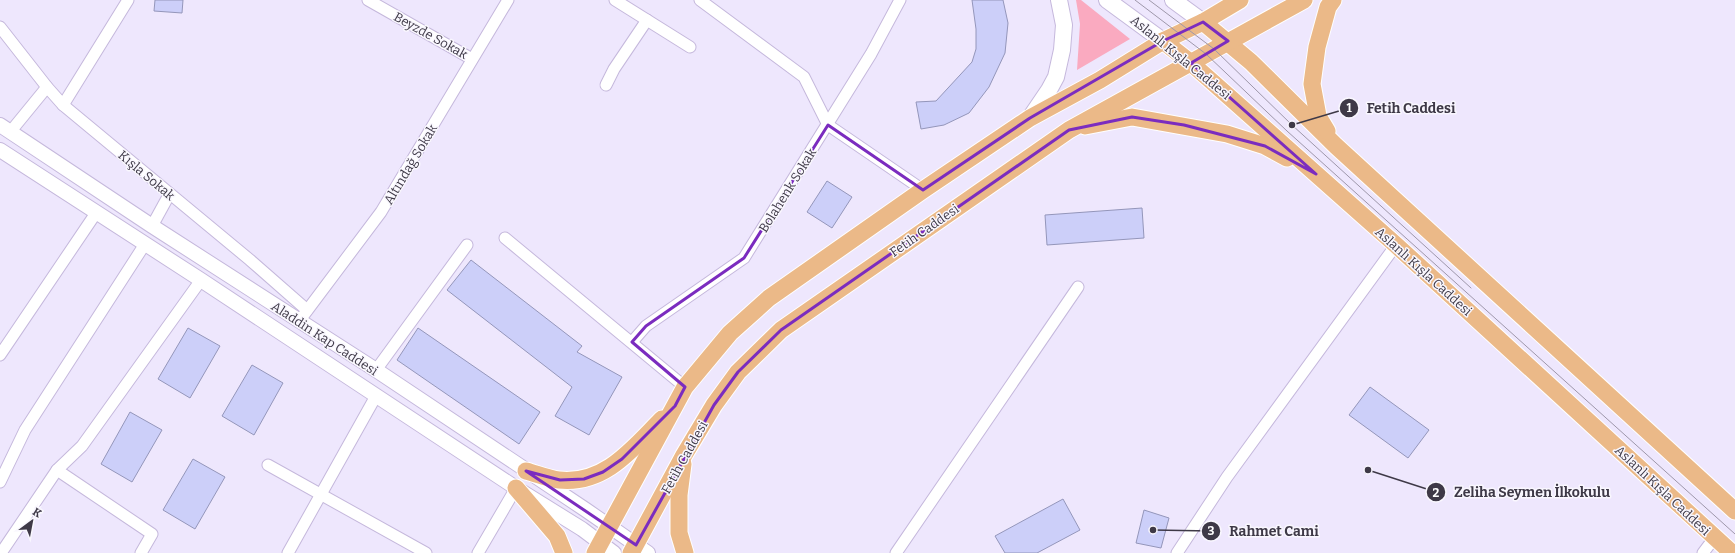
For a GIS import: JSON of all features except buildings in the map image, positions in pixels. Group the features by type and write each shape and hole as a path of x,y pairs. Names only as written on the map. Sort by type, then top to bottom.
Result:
{"main road":[{"path":"1030,118 1056,77 1062,50 1064,25 1059,0"},
{"name":"Aslanlı Kışla Caddesi","path":"1107,0 1191,63 1396,245 1732,553"},
{"path":"1173,0 1228,41 1336,146 1735,511"},
{"path":"598,548 611,527 685,387 730,333 769,298 923,190 1030,118 1100,80 1163,41 1203,22 1240,0"},
{"name":"Fetih Caddesi","path":"639,550 684,455 714,405 738,372 781,330 1069,130 1304,0"},
{"path":"1333,0 1328,7 1317,48 1312,84 1318,116 1336,146"},
{"path":"1069,130 1132,117 1184,125 1226,134 1266,146 1316,174"},
{"path":"526,471 560,480 584,479 603,472 622,459 675,406"},
{"path":"684,455 679,495 679,533 685,553"},
{"path":"516,488 557,536 564,553"}],"street":[{"path":"63,105 128,0"},
{"name":"Beyzde Sokak","path":"368,0 472,59"},
{"name":"Altındağ Sokak","path":"303,315 381,212 508,0"},
{"path":"615,0 690,47"},
{"path":"700,0 804,77 828,125 923,190"},
{"name":"Bolahenk Sokak","path":"632,342 646,326 744,258 871,54 900,0"},
{"path":"606,85 614,69 647,20"},
{"name":"Kışla Sokak","path":"0,27 63,105 169,195 250,260 303,315"},
{"path":"6,128 47,87"},
{"name":"Aladdin Kap Caddesi","path":"6,128 152,226 303,315 376,370 611,527 639,550"},
{"name":"Aladdin Kap Caddesi","path":"0,152 146,244 516,488 582,529 598,548 614,553"},
{"path":"152,226 169,195"},
{"path":"0,355 96,212"},
{"path":"505,238 685,387"},
{"path":"0,482 24,430 146,244"},
{"path":"376,370 467,245"},
{"path":"1177,553 1227,477 1396,245"},
{"path":"1,553 57,470 82,446 201,280"},
{"path":"896,553 1078,287"},
{"path":"288,553 376,396"},
{"path":"268,465 426,553"},
{"path":"57,470 152,534 141,553"},
{"path":"478,553 516,488"},
{"path":"1703,553 1715,537"}],"highlighted area":[{"path":"1203,22 1228,41 1191,63 1316,174 1265,146 1184,125 1132,117 1069,130 781,330 738,372 714,405 636,545 526,471 560,480 584,479 603,472 622,459 675,406 685,387 632,342 646,326 744,258 828,125 923,190 1030,118 1163,41"}],"shaded area":[{"path":"1076,0 1081,0 1130,39 1077,70 1080,24"}],"tram line":[{"path":"1135,0 1206,54 1287,131 1735,534"},
{"path":"1149,0 1214,49 1292,125 1471,288"}],"place":[{"name":"Fetih Caddesi","path":"1292,125"},
{"name":"Zeliha Seymen İlkokulu","path":"1368,470"},
{"name":"Rahmet Cami","path":"1153,530"}]}
